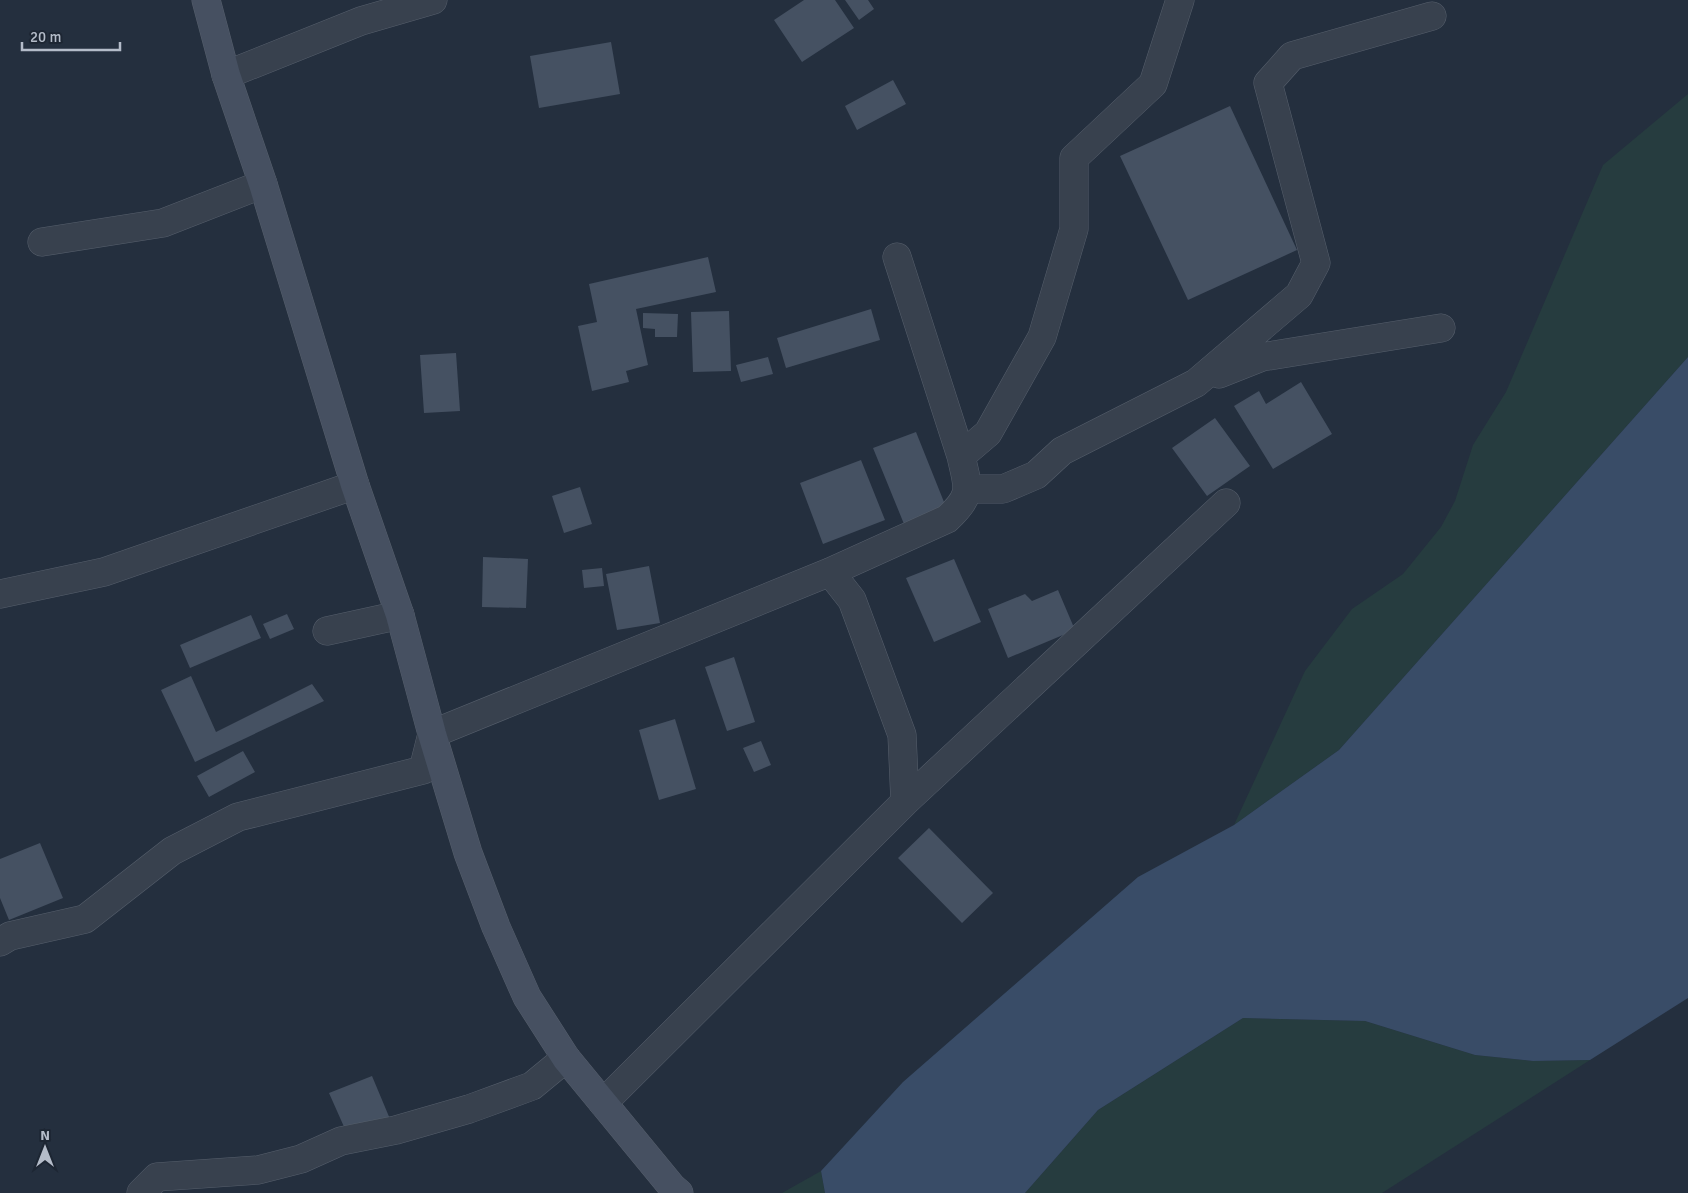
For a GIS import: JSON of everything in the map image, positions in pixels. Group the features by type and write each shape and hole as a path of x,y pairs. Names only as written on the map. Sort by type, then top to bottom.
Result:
{"main road":[{"path":"206,0 226,75 263,184 355,485 400,615 432,734 468,853 496,927 527,997 566,1058 672,1187 679,1193"}],"street":[{"path":"226,75 361,21 434,0"},
{"path":"961,456 988,433 1042,337 1074,229 1074,158 1153,84 1180,0"},
{"path":"1196,383 1299,295 1316,263 1268,83 1292,56 1432,16"},
{"path":"42,242 163,223 263,184"},
{"path":"0,942 10,936 84,919 172,851 238,817 423,770 432,734 830,572 947,518 961,506 968,489 961,456 897,257"},
{"path":"968,489 1003,489 1036,475 1062,450 1196,383 1262,357 1441,328"},
{"path":"0,594 104,572 355,485"},
{"path":"603,1103 905,802 1226,504"},
{"path":"830,572 852,600 902,735 905,802"},
{"path":"327,631 400,615"},
{"path":"141,1193 157,1177 258,1170 301,1159 341,1141 396,1130 469,1109 532,1086 566,1058"}],"green space":[{"path":"1688,94 1688,357 1339,750 1234,825 1305,671 1352,609 1403,574 1441,527 1455,501 1473,445 1506,392 1603,165"},
{"path":"1243,1018 1365,1021 1475,1055 1533,1061 1590,1060 1382,1193 1025,1193 1098,1110"},
{"path":"821,1171 825,1193 782,1193"}],"water":[{"path":"1688,357 1688,998 1590,1060 1533,1061 1475,1055 1365,1021 1243,1018 1098,1110 1025,1193 825,1193 821,1171 903,1082 1138,877 1234,825 1339,750"}],"building":[{"path":"804,0 835,0 854,28 802,62 774,20"},
{"path":"845,0 868,0 874,9 859,20"},
{"path":"611,42 620,94 539,108 530,56"},
{"path":"893,80 906,104 857,130 845,106"},
{"path":"1230,106 1297,250 1188,300 1120,156"},
{"path":"708,257 716,292 636,309 648,365 626,371 629,382 592,391 578,326 597,322 589,284"},
{"path":"871,309 880,340 786,368 777,338"},
{"path":"729,311 731,371 693,372 691,312"},
{"path":"643,313 678,314 677,337 655,337 655,329 643,328"},
{"path":"456,353 460,411 424,413 420,355"},
{"path":"768,357 773,374 741,382 736,365"},
{"path":"1301,382 1332,434 1273,469 1234,406 1259,391 1266,404"},
{"path":"1215,418 1250,466 1207,496 1172,448"},
{"path":"916,432 946,507 904,524 873,448"},
{"path":"861,460 885,520 823,544 800,483"},
{"path":"580,487 592,524 564,533 552,496"},
{"path":"483,557 528,559 526,608 482,607"},
{"path":"954,559 981,622 934,642 906,578"},
{"path":"649,566 660,623 617,630 606,574"},
{"path":"602,568 604,586 584,588 582,570"},
{"path":"1058,590 1075,630 1008,658 988,609 1025,594 1032,601"},
{"path":"287,614 294,629 270,639 263,624"},
{"path":"251,615 261,638 190,668 180,645"},
{"path":"734,657 755,722 727,731 705,667"},
{"path":"191,676 216,732 312,684 324,701 195,762 161,690"},
{"path":"675,719 696,789 659,800 639,730"},
{"path":"761,741 771,765 754,772 743,748"},
{"path":"243,751 255,772 209,797 197,776"},
{"path":"929,828 993,893 962,923 898,858"},
{"path":"40,843 63,898 9,920 0,898 0,859"},
{"path":"372,1076 390,1119 345,1129 329,1093"}]}
